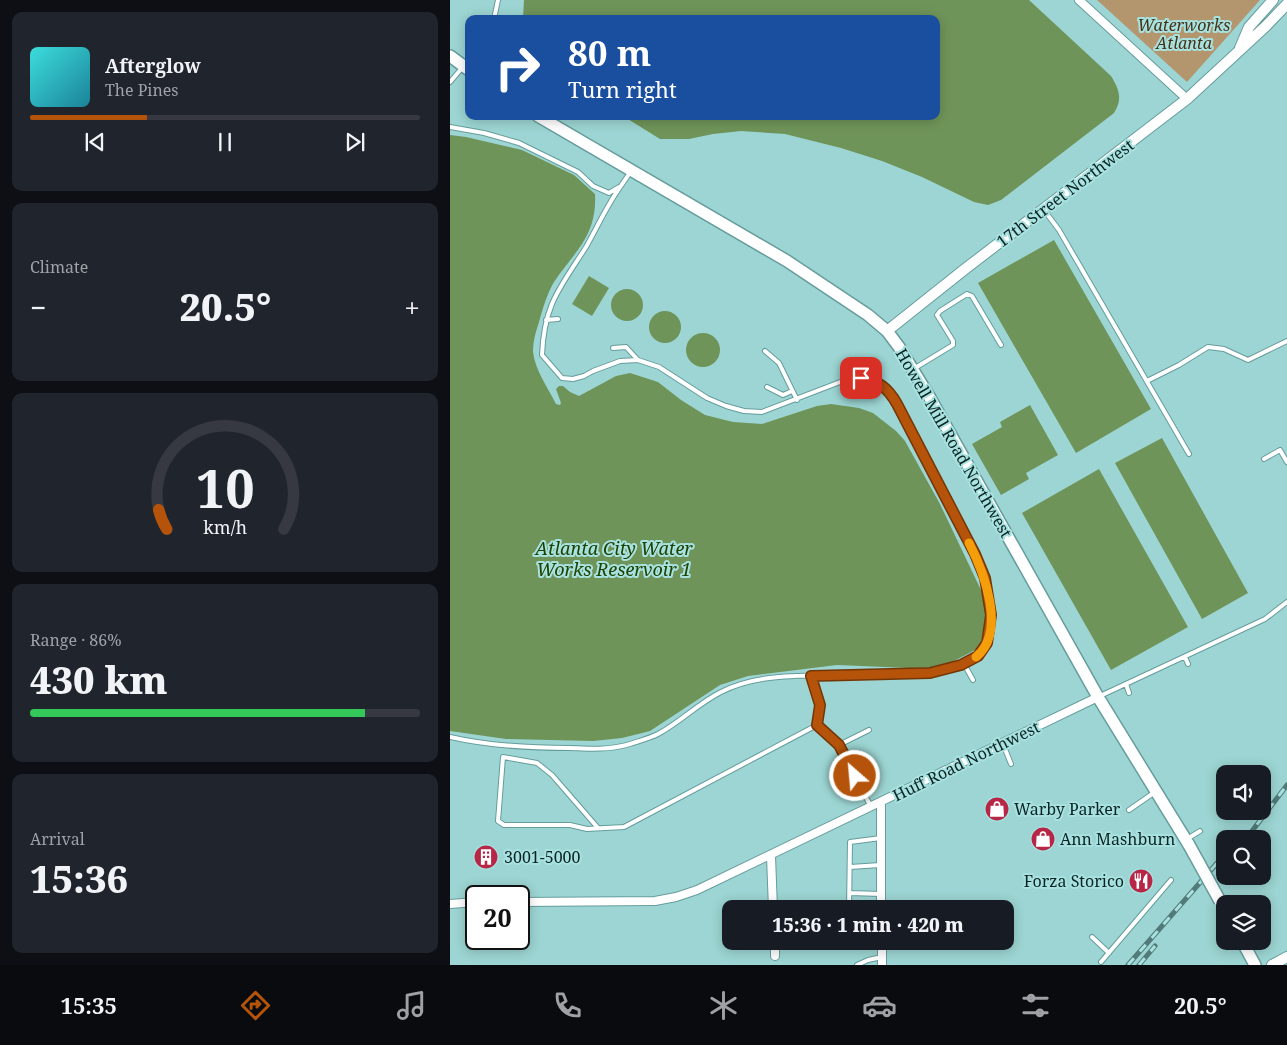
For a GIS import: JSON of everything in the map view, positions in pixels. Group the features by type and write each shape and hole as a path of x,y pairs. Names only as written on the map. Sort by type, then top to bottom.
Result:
{"main road":[{"path":"450,56 465,67"},
{"name":"Howell Mill Road Northwest","path":"545,120 787,261 868,314 887,331 913,369 1098,697 1217,895"},
{"path":"1247,950 1255,965"}],"street":[{"path":"1079,0 1187,100"},
{"name":"17th Street Northwest","path":"1239,51 1249,27 1273,0"},
{"name":"17th Street Northwest","path":"887,331 1187,100 1286,6"},
{"name":"Huff Road Northwest","path":"530,902 637,902 676,897 697,890 871,808 1098,697"},
{"path":"881,803 881,900"},
{"path":"771,856 773,900"},
{"path":"450,904 465,903"},
{"path":"775,950 775,956"},
{"path":"1272,965 1287,957"}],"lane":[{"path":"495,15 498,0"},
{"path":"450,82 465,69"},
{"path":"450,128 484,133 520,143 578,172 593,186 609,193 622,186"},
{"path":"450,737 473,742 518,747 598,749 628,745 658,734 720,692 737,685 772,677 930,673 964,664 978,656 987,643 991,615 985,578 975,554 890,392 881,384 861,378 848,379 762,412 744,411 707,398 659,367 638,360 620,361 573,379 562,378 542,355 546,320 554,297 586,247 610,202 631,171"},
{"path":"1044,210 1059,230 1189,454"},
{"path":"913,369 953,345 953,341 937,315 940,311 967,294 972,296 1001,344"},
{"path":"546,320 558,319"},
{"path":"1146,381 1179,365 1208,347 1224,349 1248,360 1287,341"},
{"path":"613,348 626,347 638,360"},
{"path":"765,351 779,363 797,400"},
{"path":"825,381 828,386"},
{"path":"767,387 784,395 792,391"},
{"path":"1264,459 1280,450 1287,462"},
{"name":"Huff Road Northwest","path":"1098,697 1265,619 1287,602"},
{"path":"1205,647 1208,652"},
{"path":"1184,657 1188,664"},
{"path":"964,664 973,680"},
{"path":"811,676 820,705 817,725"},
{"path":"1126,684 1129,693"},
{"path":"817,725 839,745 871,808"},
{"path":"598,828 552,775 537,763 503,758 498,821 504,825 570,825 587,829 624,827 817,725"},
{"path":"839,745 870,730"},
{"path":"1003,744 1011,764"},
{"path":"1129,810 1155,792"},
{"path":"1187,843 1200,831"},
{"path":"850,900 850,842 881,838"},
{"path":"850,867 881,865"},
{"path":"1101,962 1172,880"},
{"path":"850,893 881,894"},
{"path":"1092,937 1109,952"},
{"path":"857,965 868,960 882,961"}],"green space":[{"name":"Waterworks Atlanta","path":"1097,0 1260,0 1187,82"}],"water":[{"path":"524,0 1029,0 1111,76 1118,90 1119,99 1114,113 1001,200 988,205 974,202 922,177 882,161 841,148 785,134 741,131 689,139 660,139 629,120 940,120 940,15 523,15"},
{"name":"Atlanta City Water Works Reservoir 1","path":"450,135 522,150 574,175 595,194 595,209 588,232 577,252 554,282 547,296 534,340 533,352 536,365 556,404 560,405 561,403 556,389 559,386 563,386 579,396 616,376 630,373 658,382 681,400 705,415 733,422 762,424 817,406 831,404 859,408 873,413 896,431 905,441 940,504 990,609 986,637 977,649 938,667 909,668 837,665 748,676 720,685 650,731 622,738 593,741 506,739 450,731"},
{"path":"1054,240 1151,409 1076,453 978,283"},
{"path":"589,276 609,288 592,316 572,304"},
{"path":"627,289 633,290 638,294 642,299 642,311 638,316 633,320 627,321 621,320 616,316 612,311 611,305 612,299 616,294 621,290"},
{"path":"665,311 671,312 676,316 680,321 680,333 676,338 671,342 665,343 659,342 654,338 650,333 649,327 650,321 654,316 659,312"},
{"path":"703,333 710,334 715,338 719,343 719,357 715,362 710,366 703,367 696,366 691,362 687,357 686,350 687,343 691,338 696,334"},
{"path":"1030,405 1058,455 1026,473 1029,479 1001,495 972,444 1002,427 1000,422"},
{"path":"1162,438 1248,593 1202,619 1115,463"},
{"path":"1099,469 1188,627 1111,670 1022,513"}],"railway":[{"path":"1253,830 1287,785"},
{"path":"1128,965 1216,864"},
{"path":"1139,965 1155,946"}],"slow traffic":[{"path":"969,543 985,578 991,615 987,643 976,657"}],"place":[{"name":"Warby Parker","path":"997,809"},
{"name":"Ann Mashburn","path":"1043,839"},
{"name":"3001-5000","path":"486,857"},
{"name":"Forza Storico","path":"1141,881"}],"route":[{"path":"855,776 839,745 817,725 820,705 814,692 811,676 930,673 961,665 978,656 987,643 991,615 985,578 975,554 897,404 890,392 881,384 870,379 861,378"}]}
